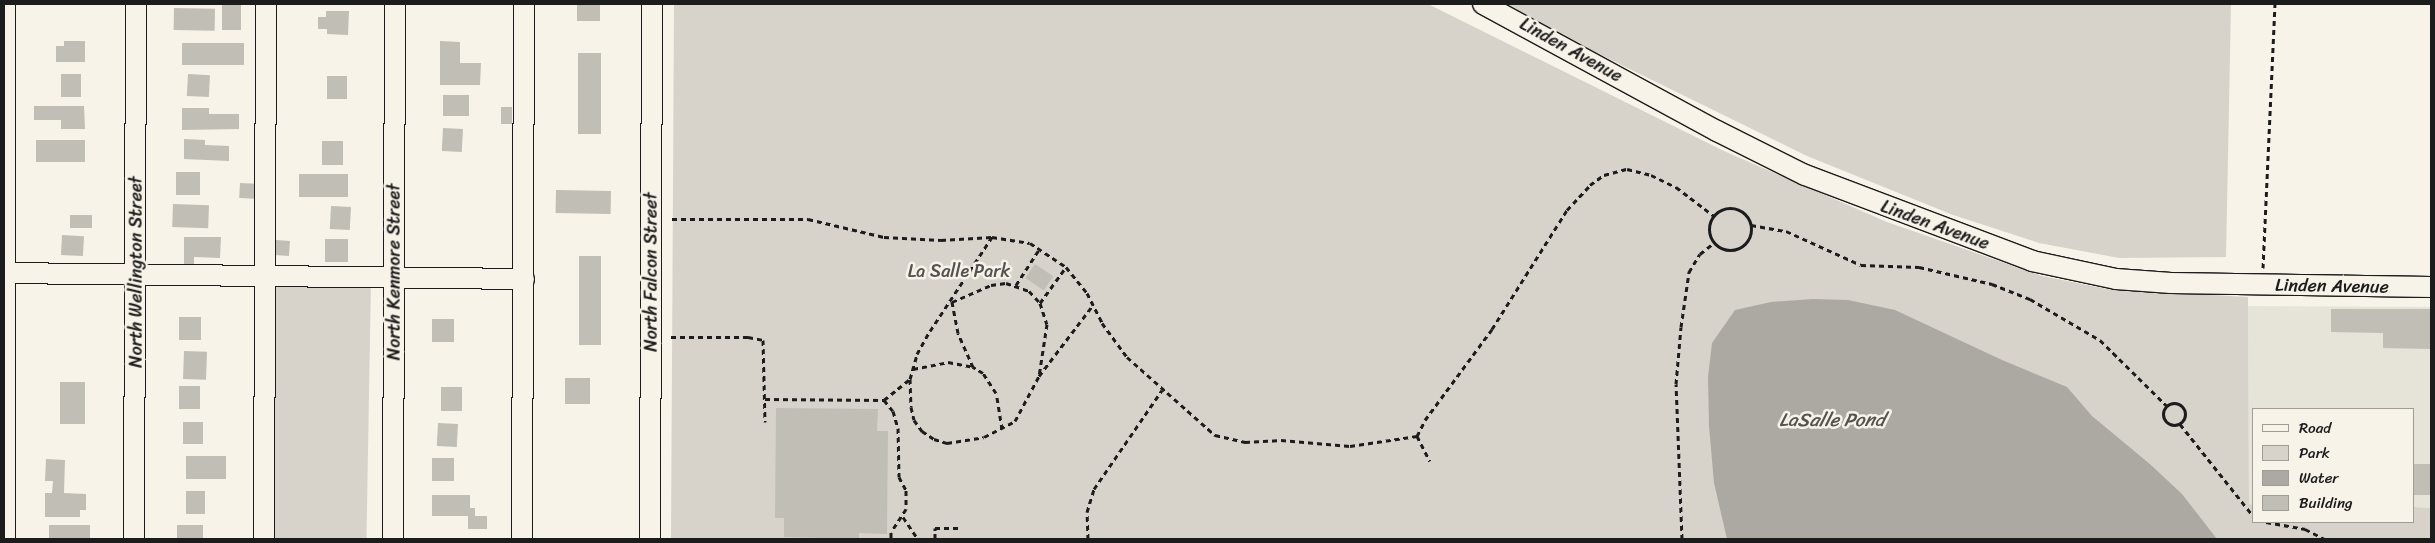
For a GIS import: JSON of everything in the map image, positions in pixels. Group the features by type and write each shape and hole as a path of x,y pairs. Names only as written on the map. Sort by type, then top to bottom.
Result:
{"street":[{"path":"5,4 5,539"},
{"name":"North Wellington Street","path":"134,539 136,4"},
{"path":"264,539 266,4"},
{"name":"North Kenmore Street","path":"393,539 395,4"},
{"path":"522,539 524,4"},
{"name":"North Falcon Street","path":"650,539 652,4"},
{"name":"Linden Avenue","path":"1484,4 1717,131 1805,175 2032,261 2116,279 2263,286 2431,287"},
{"path":"5,273 524,278"}],"path":[{"path":"2263,286 2275,4"},
{"path":"1417,436 1425,420 1492,329 1550,233 1590,185 1615,170 1627,169 1651,175 1676,187 1714,216"},
{"path":"1733,208 1745,214 1751,225 1749,238 1740,247 1726,249 1715,242 1710,229 1714,216 1733,208"},
{"path":"672,219 808,220 884,237 918,240 1009,238 1040,248 1066,267 1127,357 1162,390 1180,401 1215,435 1227,439 1350,446 1417,436"},
{"path":"1751,225 1786,231 1861,265 1919,267 1992,284 2030,299 2100,340 2167,406"},
{"path":"992,237 952,302 930,331 912,369 909,392 914,420 934,440 963,441 1002,429 1016,420 1025,408 1039,376 1093,305"},
{"path":"1682,539 1676,384 1681,327 1689,272 1700,254 1715,242"},
{"path":"1016,285 1040,248"},
{"path":"1040,303 1066,267"},
{"path":"952,302 991,285 1016,285 1029,291 1040,303 1047,324 1039,376"},
{"path":"952,302 958,333 973,367"},
{"path":"671,337 748,337 762,340 765,422"},
{"path":"912,369 948,362 973,367 983,373 996,393 1002,429"},
{"path":"765,399 884,400 910,379"},
{"path":"1088,539 1087,512 1094,489 1162,390"},
{"path":"884,400 898,428 899,477 906,490 903,516 891,532 891,539"},
{"path":"2167,406 2174,403 2183,408 2184,418 2180,424"},
{"path":"2167,406 2164,419 2169,424 2180,424"},
{"path":"2180,424 2252,514"},
{"path":"1417,436 1430,461"},
{"path":"903,516 918,539"},
{"path":"2271,523 2304,529 2326,539"},
{"path":"935,539 935,528 962,528"}],"shaded area":[{"path":"2248,306 2431,307 2431,508 2415,507 2415,408 2252,408 2252,505 2249,505"}],"green space":[{"name":"La Salle Park","path":"674,4 1428,4 1724,151 1887,222 2042,276 2107,289 2248,297 2249,504 2252,505 2252,523 2415,523 2415,507 2431,508 2431,539 671,539"},
{"path":"1497,4 2231,4 2226,257 2119,258 2039,243 1953,215 1807,156"},
{"path":"271,279 371,281 366,539 266,539"}],"water":[{"name":"LaSalle Pond","path":"1813,299 1848,300 1895,310 2002,360 2067,387 2092,416 2151,465 2182,494 2217,539 1727,539 1714,483 1709,426 1708,377 1712,343 1735,310 1771,302"}],"building":[{"path":"222,4 241,4 241,30 222,30"},
{"path":"577,4 600,4 600,21 577,21"},
{"path":"174,8 215,9 215,31 174,30"},
{"path":"326,11 349,11 348,35 327,34 327,29 318,29 318,17 326,17"},
{"path":"64,41 85,41 85,62 56,62 56,46 64,46"},
{"path":"440,41 460,42 460,63 481,63 480,85 440,85"},
{"path":"182,43 244,43 244,65 182,65"},
{"path":"578,53 601,53 601,134 578,134"},
{"path":"61,74 81,74 81,97 61,97"},
{"path":"188,74 210,75 209,97 187,96"},
{"path":"327,76 347,76 347,99 327,99"},
{"path":"443,95 469,95 469,116 443,116"},
{"path":"34,106 84,106 85,129 61,129 61,120 34,120"},
{"path":"501,107 512,107 512,124 501,124"},
{"path":"182,108 209,108 209,114 239,114 239,129 182,130"},
{"path":"443,128 463,129 462,152 442,151"},
{"path":"184,139 205,140 205,145 229,146 229,161 184,159"},
{"path":"36,140 85,140 85,162 36,162"},
{"path":"322,141 343,141 343,165 322,165"},
{"path":"176,172 200,172 200,195 176,195"},
{"path":"299,174 348,174 348,197 299,197"},
{"path":"240,183 257,184 256,199 239,198"},
{"path":"556,190 611,191 611,214 556,213"},
{"path":"173,204 209,205 208,228 172,227"},
{"path":"331,206 351,207 350,230 330,229"},
{"path":"70,215 92,215 92,228 70,228"},
{"path":"62,235 84,236 83,256 61,255"},
{"path":"184,237 221,237 220,258 194,257 194,265 184,265"},
{"path":"325,239 348,239 348,262 325,262"},
{"path":"276,240 290,241 289,256 275,255"},
{"path":"579,256 601,256 601,345 579,345"},
{"path":"1035,264 1053,276 1044,290 1025,278"},
{"path":"2331,309 2431,309 2431,349 2383,348 2383,333 2331,332"},
{"path":"179,317 201,317 201,340 179,340"},
{"path":"432,319 454,319 454,342 432,342"},
{"path":"184,351 207,352 206,380 183,379"},
{"path":"565,378 590,378 590,404 565,404"},
{"path":"60,382 85,382 85,424 60,424"},
{"path":"179,386 200,386 200,409 179,409"},
{"path":"441,387 462,387 462,411 441,411"},
{"path":"776,408 878,409 877,431 888,431 887,534 859,533 859,539 784,537 784,518 775,518"},
{"path":"183,422 203,422 203,444 183,444"},
{"path":"438,423 458,424 457,447 437,446"},
{"path":"186,456 226,456 226,479 186,479"},
{"path":"432,458 454,458 454,481 432,481"},
{"path":"46,459 65,460 64,493 86,494 86,510 80,510 80,517 45,517 45,493 52,493 53,481 45,481"},
{"path":"2415,464 2431,464 2431,495 2415,495"},
{"path":"186,491 205,491 205,514 186,514"},
{"path":"432,495 470,495 470,508 475,508 475,516 487,516 487,529 468,529 468,516 432,516"},
{"path":"49,525 90,525 90,539 49,539"},
{"path":"177,525 203,525 203,539 177,539"}]}
